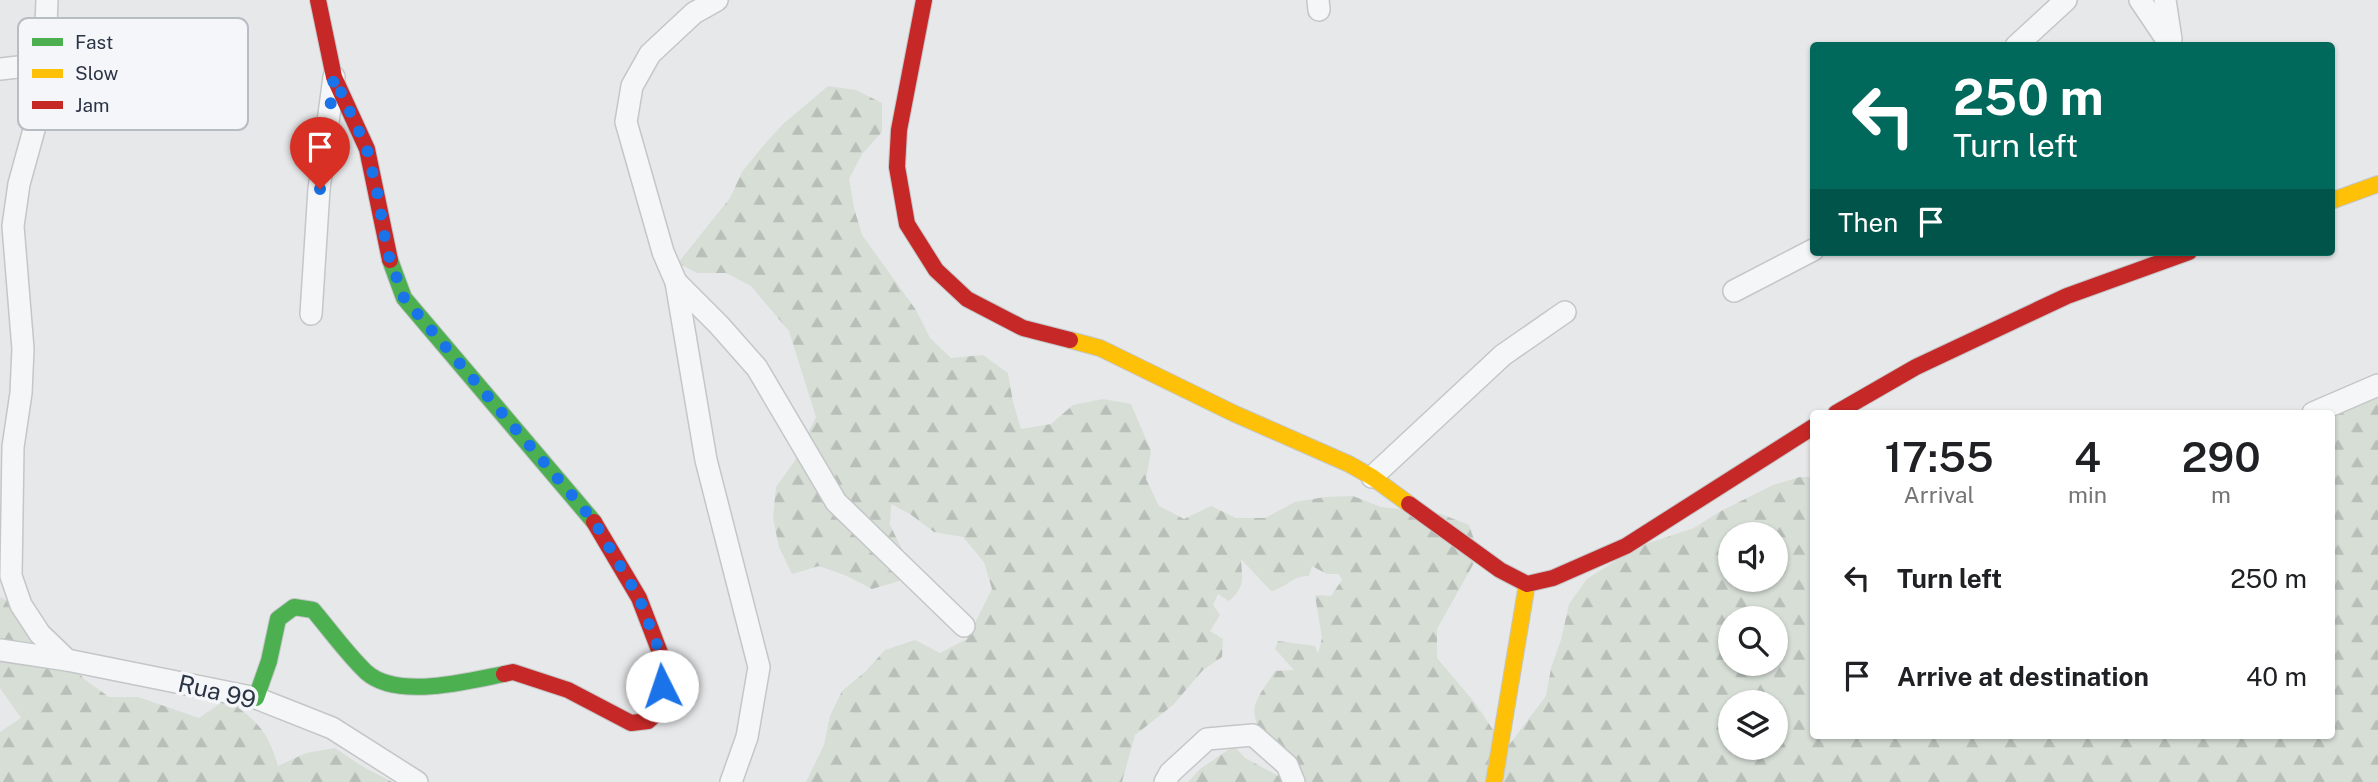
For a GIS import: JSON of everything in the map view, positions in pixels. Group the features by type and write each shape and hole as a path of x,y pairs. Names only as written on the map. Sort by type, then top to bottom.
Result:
{"street":[{"path":"46,18 47,0"},
{"path":"256,698 269,662 278,619 294,607 313,610 368,674 399,687 460,683 513,672 568,690 631,723 648,721 660,710 664,663 639,598 594,521 404,298 387,251 367,149 334,77 318,0"},
{"path":"718,0 689,7 650,54 632,86 626,122 663,252 676,282 706,460 759,667 747,737 732,782"},
{"path":"924,0 899,130 897,167 907,224 936,270 967,299 1023,328 1100,348 1349,464 1500,570 1527,584 1553,578 1626,546 1810,429"},
{"path":"2020,42 2066,0"},
{"path":"2140,0 2169,42"},
{"path":"2165,0 2171,42"},
{"path":"0,69 18,67"},
{"path":"311,314 322,162 334,77"},
{"path":"34,130 19,184 13,226 23,349 21,393 13,447 11,576 21,606 40,634 67,660"},
{"path":"2335,200 2378,184"},
{"path":"1734,291 1810,252"},
{"path":"1841,410 1916,367 2067,296 2131,262 2165,256"},
{"path":"676,282 757,368 836,502 964,626"},
{"path":"1371,477 1503,355 1565,312"},
{"path":"2320,410 2378,384"},
{"path":"1494,782 1527,584"},
{"name":"Rua 99","path":"0,650 67,660 256,698 332,729 417,782"},
{"path":"1165,782 1170,773 1207,740 1253,736 1287,765 1294,782"}],"green space":[{"path":"828,86 856,90 882,103 882,132 862,154 849,179 862,235 916,310 930,338 951,358 983,355 1008,373 1021,429 1051,424 1073,405 1103,399 1131,404 1151,451 1146,479 1159,506 1184,519 1211,506 1236,518 1265,518 1295,502 1353,496 1381,507 1441,514 1469,525 1479,554 1437,629 1437,658 1475,703 1506,749 1546,696 1569,604 1587,579 1637,547 1694,528 1719,512 1773,485 1800,477 1810,477 1810,739 2335,739 2335,410 2378,376 2378,782 1188,782 1200,769 1234,746 1245,758 1282,778 1259,731 1255,705 1275,671 1294,670 1275,649 1278,641 1315,646 1318,654 1322,638 1315,595 1331,596 1342,580 1339,574 1327,574 1312,566 1309,576 1298,578 1271,591 1241,559 1242,582 1238,591 1229,601 1218,594 1213,605 1220,615 1210,631 1223,639 1222,657 1203,670 1173,705 1135,735 1122,782 806,782 824,745 830,716 842,691 865,672 885,650 915,640 940,653 967,639 992,589 984,562 963,537 934,532 891,504 890,525 904,553 899,581 872,589 819,566 792,574 779,547 773,518 776,487 794,462 816,417 789,331 751,286 726,273 697,273 678,263 730,198 742,172 783,124"},
{"path":"0,597 25,609 84,679 109,697 138,697 199,718 227,699 260,727 270,743 278,766 306,753 335,748 392,782 0,782 0,732 21,718 0,688"}],"traffic: fast":[{"path":"390,260 404,298 594,522"},
{"path":"256,698 269,661 278,619 294,607 313,610 359,665 379,680 414,687 453,684 504,674"}],"traffic: slow":[{"path":"2335,200 2378,184"},
{"path":"1070,340 1100,348 1233,413 1349,464 1409,504"},
{"path":"1494,782 1527,584"}],"traffic: jam":[{"path":"318,0 334,77 367,149 390,260"},
{"path":"924,0 899,130 897,167 907,224 936,270 967,299 1023,328 1070,340"},
{"path":"1841,410 1916,367 2067,296 2178,256"},
{"path":"1409,504 1500,570 1527,584 1553,578 1626,546 1810,429"},
{"path":"504,674 513,672 568,690 631,723 648,721 660,710 664,663 639,598 594,522"}],"route":[{"path":"320,189 334,77 367,149 387,251 404,298 594,521 639,598 664,663 662,686"}]}
